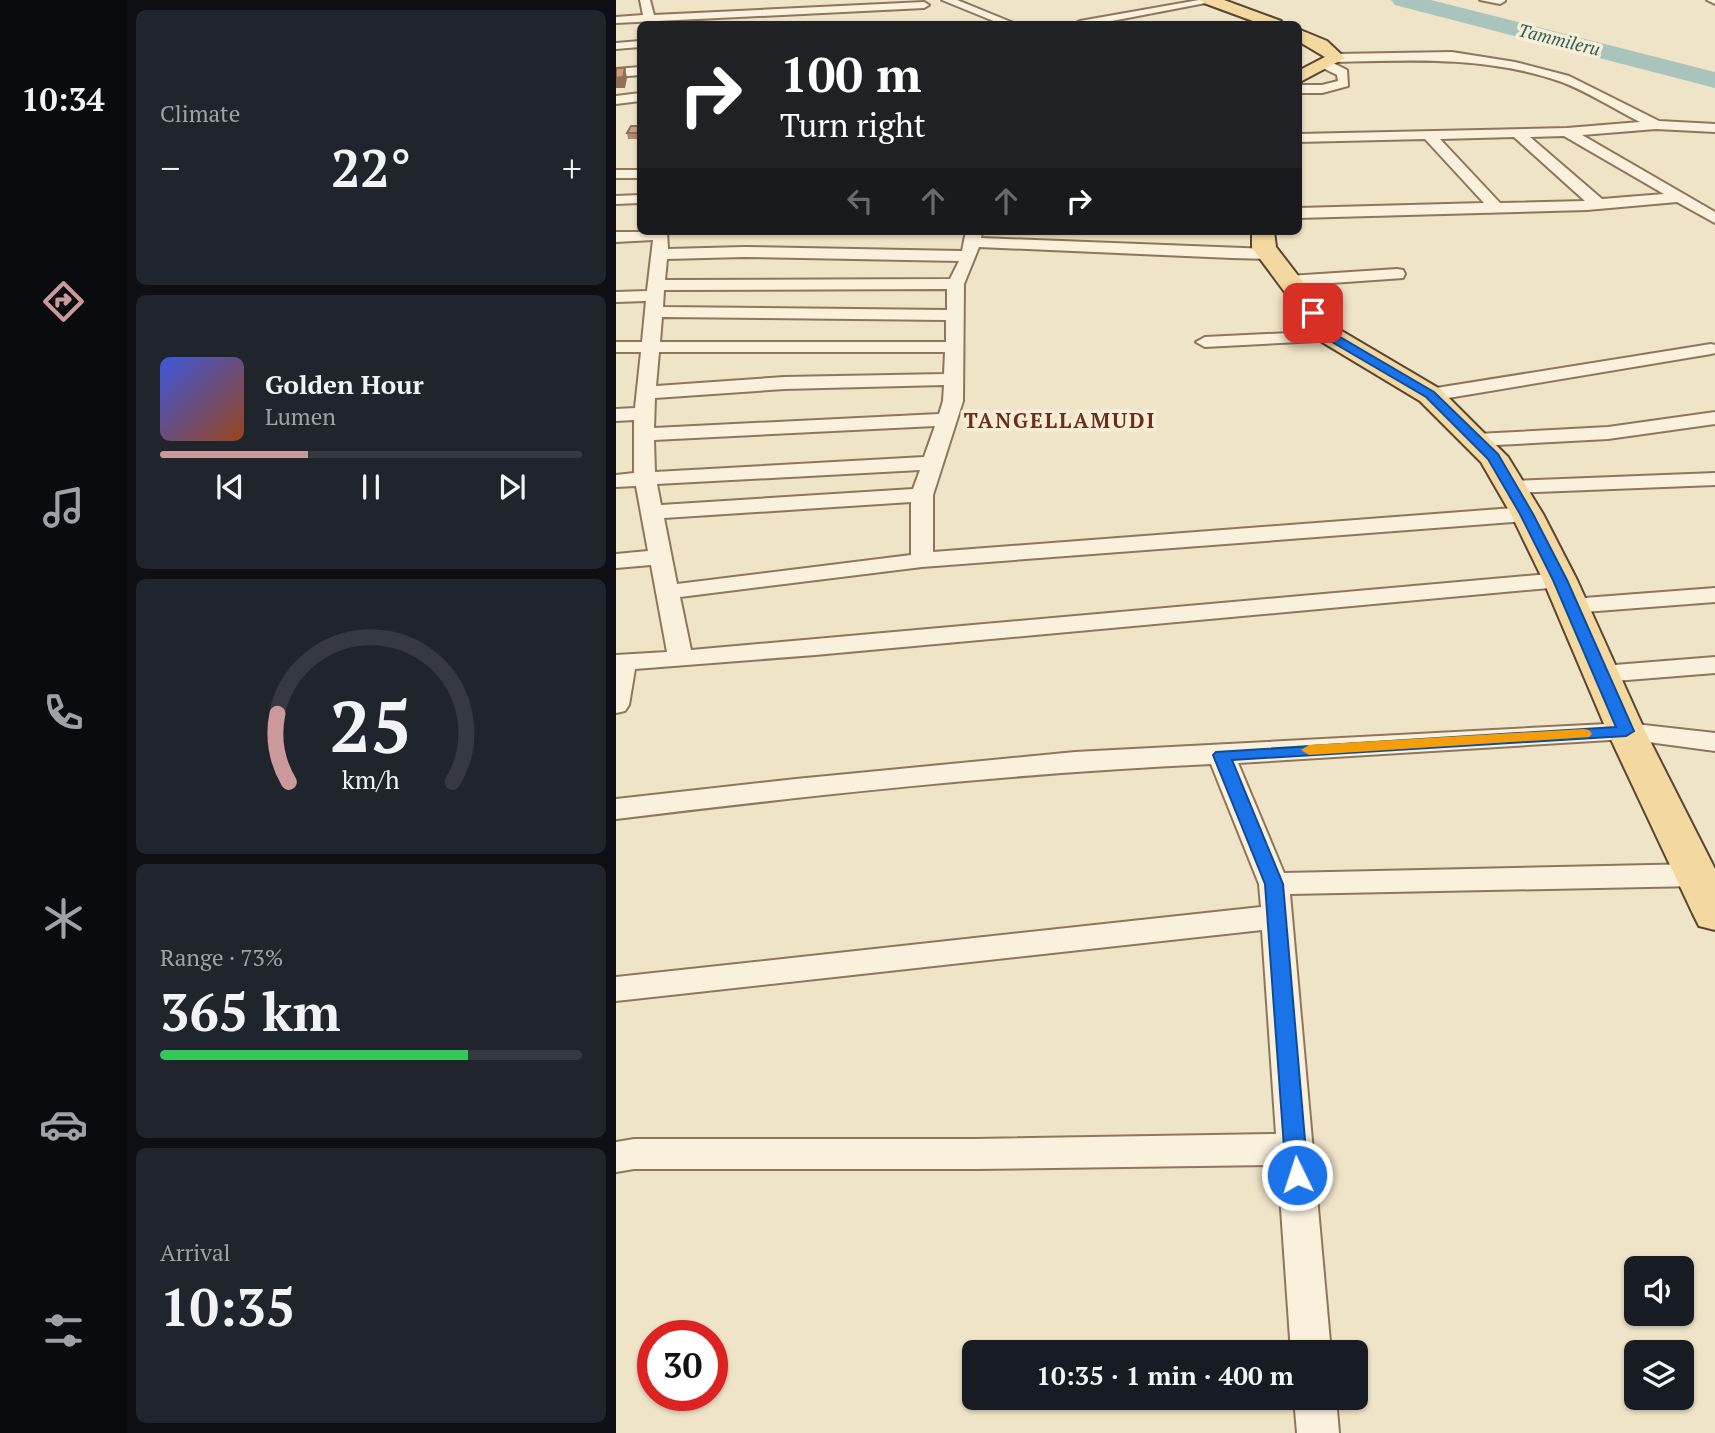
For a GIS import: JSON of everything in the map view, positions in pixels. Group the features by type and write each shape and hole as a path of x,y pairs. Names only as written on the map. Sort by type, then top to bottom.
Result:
{"main road":[{"path":"1210,1 1267,21"},
{"path":"1302,36 1321,45 1331,61 1302,76"},
{"path":"1266,242 1289,281 1331,336 1430,395 1493,457 1565,593 1626,731 1715,914"}],"street":[{"path":"645,0 649,18"},
{"path":"747,0 752,13"},
{"path":"947,0 1002,21"},
{"path":"1485,0 1500,1"},
{"path":"1097,21 1210,1"},
{"path":"616,20 925,2 921,17"},
{"path":"616,46 637,44"},
{"path":"1331,61 1452,57 1515,66 1565,79 1656,125"},
{"path":"1302,89 1322,89 1344,83 1343,73 1331,61"},
{"path":"616,73 637,71"},
{"path":"617,103 637,98"},
{"path":"1302,138 1567,132 1656,125 1715,128"},
{"path":"1567,132 1715,218"},
{"path":"1517,133 1598,204"},
{"path":"1429,135 1495,206"},
{"path":"616,174 637,174"},
{"path":"1302,213 1598,204 1680,197"},
{"path":"616,200 637,200"},
{"path":"616,237 661,240 744,252 972,243 1158,252 1266,242"},
{"path":"661,240 645,403 645,478 680,656"},
{"path":"922,560 922,495 953,401 957,284 972,243"},
{"path":"1289,281 1397,274"},
{"path":"655,298 957,284"},
{"path":"616,297 955,315"},
{"path":"1205,342 1331,336"},
{"path":"616,347 954,347"},
{"path":"1430,395 1711,349"},
{"path":"616,415 645,403 784,383 953,379"},
{"path":"1476,440 1608,433 1715,418"},
{"path":"644,434 946,420"},
{"path":"616,481 932,463"},
{"path":"666,592 922,560 1715,479"},
{"path":"651,512 922,495"},
{"path":"616,561 659,557"},
{"path":"616,705 620,662 1565,593 1715,595"},
{"path":"1602,674 1715,665"},
{"path":"616,809 796,788 1075,761 1626,731 1715,742"},
{"path":"1221,755 1274,884 1310,1340"},
{"path":"1274,884 1697,876"},
{"path":"616,989 1078,936 1278,917"},
{"path":"616,1157 634,1154 975,1154 1295,1149"},
{"path":"1316,1410 1318,1433"}],"building":[{"path":"616,68 625,68 623,77 616,78"},
{"path":"631,126 637,126 637,133 627,133"}],"waterway":[{"name":"Tammileru","path":"1403,0 1715,80"}],"slow traffic":[{"path":"1309,750 1584,734"}],"district":[{"name":"TANGELLAMUDI","path":"1060,421"}],"route":[{"path":"1297,1175 1274,884 1221,755 1626,731 1560,580 1527,514 1493,457 1430,395 1331,336 1313,313"}]}
